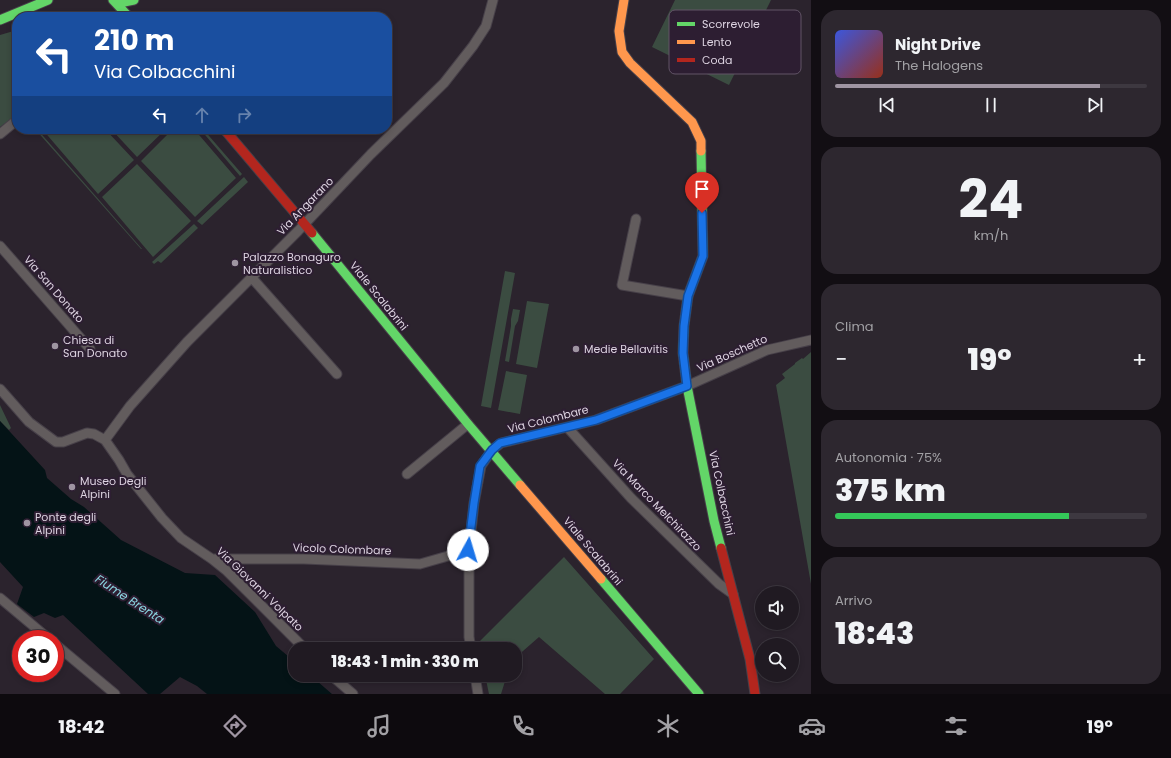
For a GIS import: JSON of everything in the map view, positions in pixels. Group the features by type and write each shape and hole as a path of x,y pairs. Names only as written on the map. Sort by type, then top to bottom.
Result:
{"street":[{"path":"19,12 48,0"},
{"path":"114,0 124,2 133,0 131,12"},
{"path":"114,0 125,12"},
{"name":"Via Angarano","path":"392,134 444,83 473,46 486,26 493,0"},
{"name":"Via Colbacchini","path":"624,0 619,31 622,52 630,64 692,122 701,141 703,256 688,296 684,326 683,353 687,386 714,521 750,659 755,694"},
{"path":"0,20 12,15"},
{"path":"0,134 12,124"},
{"name":"Viale Scalabrini","path":"228,134 468,424 492,450 698,694"},
{"name":"Via Angarano","path":"105,440 130,406 187,342 252,278 392,134"},
{"path":"636,219 622,285 688,296"},
{"name":"Via San Donato","path":"0,246 90,349"},
{"path":"252,278 338,374"},
{"name":"Via Boschetto","path":"687,386 766,350 811,340"},
{"name":"Via Colombare","path":"470,642 468,550 480,466 492,450 500,443 568,428 596,420 687,386"},
{"path":"0,389 29,422 56,442 63,442 87,432 105,440"},
{"path":"407,474 468,424"},
{"name":"Via Marco Melchirazzo","path":"568,428 631,498 719,584 733,594"},
{"name":"Via Giovanni Volpato","path":"105,440 119,460 126,474 162,518 181,538 212,559 298,642"},
{"name":"Vicolo Colombare","path":"212,559 304,559 420,564 468,550"},
{"path":"0,598 38,630"},
{"path":"64,652 115,694"},
{"path":"338,682 353,694"},
{"path":"476,682 478,694"}],"green space":[{"path":"675,0 771,0 766,10 670,10"},
{"path":"669,12 669,55 652,47"},
{"path":"12,31 12,119 0,127 0,35"},
{"path":"707,74 734,74 729,85"},
{"path":"39,134 41,134 141,249"},
{"path":"46,134 110,134 134,160 98,194"},
{"path":"116,134 161,134 137,157"},
{"path":"168,134 198,134 236,178 195,217 141,161"},
{"path":"204,134 207,134 242,174 240,176"},
{"path":"137,164 191,221 153,257 102,197"},
{"path":"244,177 248,182 202,225 197,221"},
{"path":"194,224 198,228 161,263 158,261 154,264 152,262"},
{"path":"505,271 515,273 491,408 481,406"},
{"path":"527,301 549,304 537,368 516,364"},
{"path":"513,309 520,310 518,321 515,326 509,362 505,361"},
{"path":"811,352 811,584 776,385 785,378 782,374"},
{"path":"506,371 527,375 520,414 498,410"},
{"path":"0,405 11,428 9,430 0,421"},
{"path":"564,557 654,659 620,694 605,694 539,637 522,652 522,642 479,642"},
{"path":"486,682 505,682 501,694 489,694"}],"water":[{"name":"Fiume Brenta","path":"0,421 45,470 47,478 71,499 84,507 121,540 185,573 215,575 255,612 276,646 288,656 288,682 318,682 332,694 207,694 197,686 180,677 160,694 148,694 63,615 55,618 44,613 34,617 17,604 23,587 0,562"}],"traffic: fast":[{"path":"19,12 48,0"},
{"path":"113,0 124,12"},
{"path":"114,0 124,2 134,0"},
{"path":"0,20 12,15"},
{"path":"701,151 703,256 688,296 684,326 683,353 687,386 714,521 721,548"},
{"path":"312,233 468,424 520,485"},
{"path":"601,579 699,694"}],"traffic: slow":[{"path":"624,0 619,31 622,52 630,63 692,122 701,141 701,151"},
{"path":"520,485 601,579"}],"traffic: jam":[{"path":"228,134 312,233"},
{"path":"721,548 750,659 755,694"}],"place":[{"name":"Palazzo Bonaguro Naturalistico","path":"235,263"},
{"name":"Chiesa di San Donato","path":"55,346"},
{"name":"Medie Bellavitis","path":"576,349"},
{"name":"Museo Degli Alpini","path":"72,487"},
{"name":"Ponte degli Alpini","path":"27,523"}],"route":[{"path":"468,550 480,466 492,450 500,443 568,428 596,420 687,386 683,353 684,326 688,296 703,256 702,213"}]}
